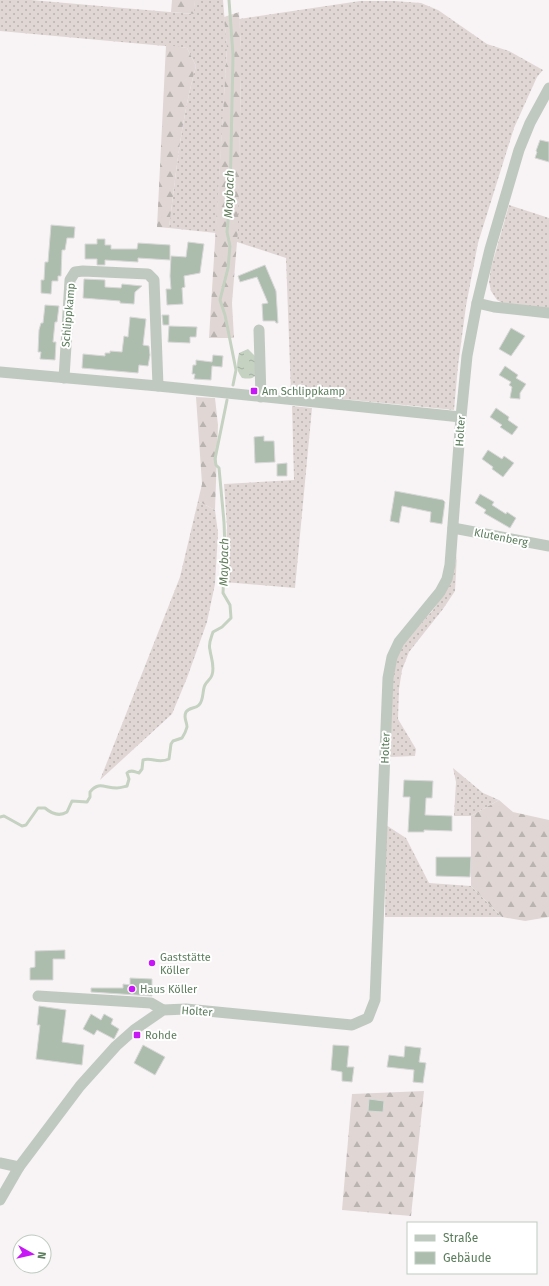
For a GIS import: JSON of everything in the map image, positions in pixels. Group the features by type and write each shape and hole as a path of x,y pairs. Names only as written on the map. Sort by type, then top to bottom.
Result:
{"street":[{"name":"Holter","path":"163,1010 186,1009 352,1025 368,1018 375,1000 388,678 392,657 399,642 440,592 447,579 450,565 467,356 477,303 490,249 519,150 530,123 549,88"},
{"name":"Schlippkamp","path":"64,378 70,280 75,272 83,271 148,274 154,280 158,386"},
{"path":"477,303 494,307 549,313"},
{"path":"259,330 261,397"},
{"path":"0,372 158,386 461,417"},
{"name":"Klutenberg","path":"453,528 549,546"},
{"path":"0,1200 19,1167 80,1086 116,1046 134,1030 163,1010 151,1003 38,996"},
{"path":"0,1162 19,1167"}],"green space":[{"path":"0,0 31,0 193,14 195,0 223,0 227,48 216,233 169,228 186,106 196,66 187,48 0,31"},
{"path":"172,0 195,0 194,14 171,12"},
{"path":"360,1 421,3 438,10 487,44 509,51 543,70 537,77 514,128 478,243 466,306 454,410 291,394 286,258 237,242 241,75 239,19"},
{"path":"239,12 241,75 238,230 232,303 234,338 209,338 227,48 224,17"},
{"path":"166,45 187,48 196,66 186,106 169,228 157,227"},
{"path":"509,205 549,218 549,309 504,304 497,300 491,291 489,282 491,268"},
{"path":"196,397 215,398 218,425 215,510 198,501 202,484"},
{"path":"292,406 312,408 295,588 224,582 227,527 224,484 294,480"},
{"path":"198,501 215,510 218,533 215,584 207,622 187,678 172,714 100,780 180,577"},
{"path":"457,555 455,591 443,609 409,652 402,670 399,689 398,719 416,749 415,756 389,757 392,672 401,646 433,610 449,586 454,572"},
{"path":"453,768 483,793 499,800 471,816 454,816 456,782"},
{"path":"499,800 513,812 549,820 549,917 525,921 502,917 471,886 471,816"},
{"path":"386,825 406,838 429,883 471,886 502,917 385,917"},
{"path":"424,1091 411,1216 342,1210 352,1094"}],"water":[{"path":"248,349 256,357 257,374 251,378 242,378 237,369 239,353"}],"building":[{"path":"540,140 549,142 549,162 535,158"},
{"path":"51,225 75,227 74,238 67,238 65,250 62,250 61,276 58,276 58,281 52,281 51,294 41,293 41,280 44,280 45,262 48,262"},
{"path":"97,239 105,239 105,245 111,245 111,249 137,249 138,243 170,245 170,260 138,258 138,262 105,260 105,265 97,265 97,259 85,259 85,244 97,244"},
{"path":"188,242 204,244 200,273 184,276 185,287 182,288 183,304 167,305 166,289 171,289 171,256 186,257"},
{"path":"265,265 276,291 278,323 275,321 263,321 262,304 268,303 257,277 240,282 238,276"},
{"path":"84,279 105,280 105,287 121,288 122,284 142,286 135,292 134,304 120,303 120,301 83,298"},
{"path":"45,305 59,306 57,322 55,322 53,342 56,342 55,360 40,359 41,352 38,352 39,330 41,323 43,323"},
{"path":"162,315 169,315 169,325 163,325"},
{"path":"130,317 146,319 143,345 149,346 150,355 148,366 139,365 138,373 82,368 83,354 105,356 105,353 110,353 110,351 122,352 124,336 128,337"},
{"path":"169,326 197,327 196,337 190,337 190,343 168,342"},
{"path":"511,328 525,336 511,356 499,349"},
{"path":"213,355 223,356 222,367 212,366 211,380 194,379 195,374 192,374 193,365 196,365 196,360 212,362"},
{"path":"505,366 518,375 516,378 526,384 520,393 520,399 510,398 512,387 509,385 511,382 499,375"},
{"path":"496,408 509,417 508,420 518,427 512,435 500,427 502,425 490,417"},
{"path":"264,436 264,441 274,441 275,462 255,463 254,437"},
{"path":"488,450 502,459 504,456 514,463 503,477 482,459"},
{"path":"287,463 287,476 277,476 277,464"},
{"path":"395,491 443,500 445,502 442,524 430,522 431,512 402,506 399,523 390,521"},
{"path":"480,494 494,502 492,505 506,514 507,512 516,518 510,528 484,513 486,510 475,503"},
{"path":"404,780 433,781 432,798 426,798 425,815 452,816 452,831 424,830 424,832 408,832 410,797 403,797"},
{"path":"436,857 471,857 470,877 436,876"},
{"path":"65,950 65,959 53,959 53,980 30,980 30,968 35,967 35,951"},
{"name":"Haus Köller","path":"130,978 152,979 152,996 91,992 91,988 123,988 123,984 130,985"},
{"path":"39,1006 66,1010 62,1042 84,1045 82,1065 36,1059 40,1025 37,1025"},
{"path":"91,1014 101,1020 104,1014 113,1019 111,1024 119,1029 114,1039 97,1030 94,1035 83,1029"},
{"path":"143,1045 165,1057 155,1075 134,1063"},
{"path":"333,1045 349,1046 347,1067 354,1067 352,1082 342,1081 342,1072 331,1070"},
{"path":"405,1046 421,1048 419,1062 426,1063 423,1083 413,1082 414,1070 387,1067 389,1055 404,1057"},
{"path":"369,1099 384,1101 383,1112 368,1111"}],"waterway":[{"name":"Maybach","path":"229,0 233,55 230,198 227,232 230,246 228,268 220,300 225,315 236,370 233,385"},
{"name":"Maybach","path":"0,817 4,816 22,826 26,825 38,808 45,808 58,815 64,814 67,812 72,801 87,802 90,797 90,792 96,787 102,786 120,788 127,786 129,779 128,772 132,771 139,773 142,769 143,760 146,759 162,761 169,759 171,744 173,741 182,738 186,731 187,727 185,714 189,709 201,703 205,685 211,678 213,672 209,646 213,632 222,627 231,618 230,605 223,593 225,550 224,522 219,468 216,465 215,459 227,400"}],"place":[{"name":"Am Schlippkamp","path":"254,391"},
{"name":"Gaststätte Köller","path":"152,963"},
{"name":"Haus Köller","path":"132,989"},
{"name":"Rohde","path":"137,1035"}]}
